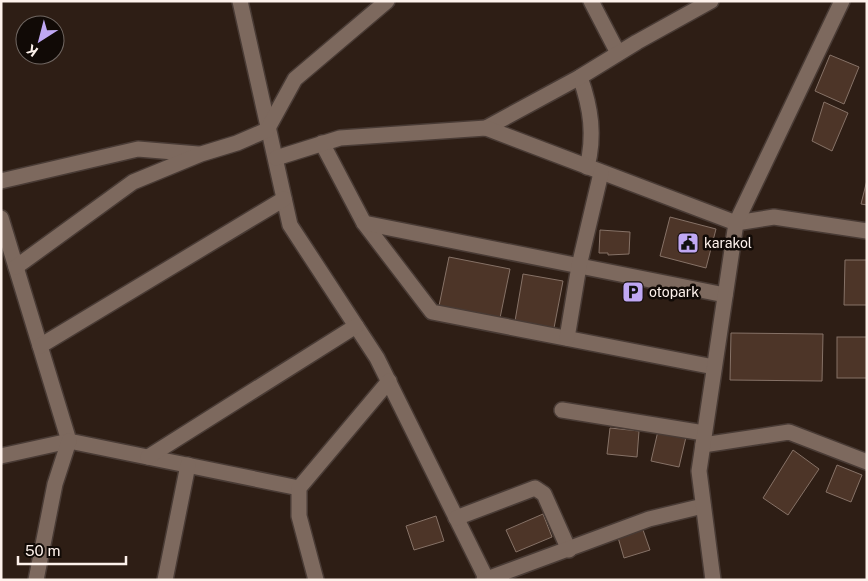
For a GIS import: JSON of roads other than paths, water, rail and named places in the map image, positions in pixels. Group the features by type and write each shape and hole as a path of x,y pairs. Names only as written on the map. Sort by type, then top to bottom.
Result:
{"street":[{"path":"240,1 267,130 276,158 290,225 377,358 486,580 649,519 704,506"},
{"path":"16,267 133,182 201,154 237,143 267,130 295,79 387,1"},
{"path":"591,1 618,53"},
{"path":"276,158 340,138 486,128 580,78 618,53 712,1"},
{"path":"713,580 699,471 736,223 842,1"},
{"path":"567,338 594,170 590,105 580,78"},
{"path":"486,128 736,223 774,217 867,231"},
{"path":"322,143 364,223 432,312 714,367"},
{"path":"1,181 138,149 201,154"},
{"path":"40,346 284,199"},
{"path":"1,218 69,441 55,484 36,580"},
{"path":"364,223 725,295"},
{"path":"148,457 356,326"},
{"path":"316,580 299,516 299,488 389,381"},
{"path":"562,410 704,439 789,432 867,462"},
{"path":"1,456 69,441 299,488"},
{"path":"166,580 188,466"},
{"path":"456,518 535,488 544,494 569,550"}],"place":[{"name":"karakol","path":"688,243"},
{"name":"otopark","path":"633,292"}]}
